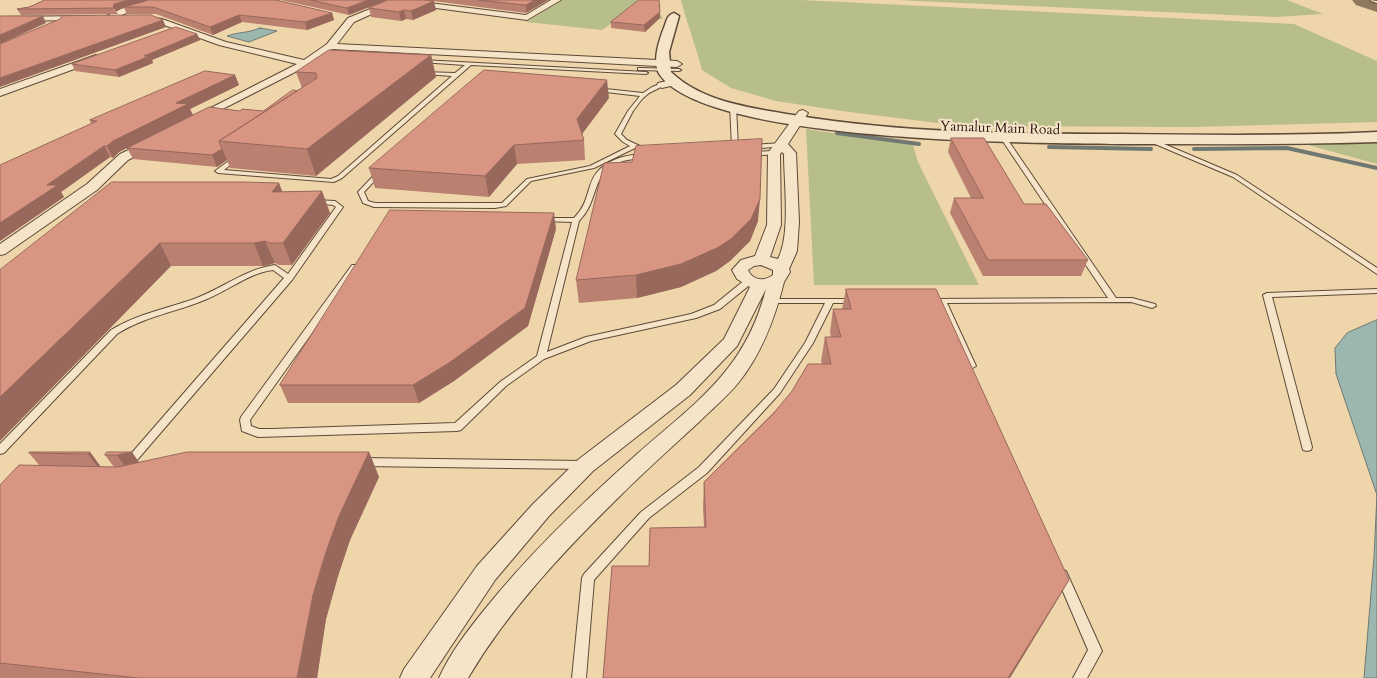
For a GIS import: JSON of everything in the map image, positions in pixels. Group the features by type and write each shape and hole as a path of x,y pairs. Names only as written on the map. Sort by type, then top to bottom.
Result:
{"street":[{"path":"106,18 126,10 167,0"},
{"path":"185,126 306,63 330,46 346,19 398,0 527,18 558,0"},
{"path":"0,18 16,11"},
{"path":"675,16 671,72 681,89 702,98 733,106 799,117 779,149 774,225 761,260"},
{"path":"0,18 154,18 173,30 234,47 306,63"},
{"path":"42,30 67,18"},
{"path":"330,46 671,72"},
{"path":"0,94 103,55"},
{"path":"646,73 671,72"},
{"name":"Yamalur Main Road","path":"671,72 738,100 799,117 894,132 979,141 1001,134 1377,131"},
{"name":"Yamalur Main Road","path":"799,117 1001,134 1150,140 1377,137"},
{"path":"0,251 92,187 124,158 167,135"},
{"path":"414,678 486,573 541,510 586,466 682,390 732,342 767,283 790,251 792,222 790,153 779,149"},
{"path":"453,678 483,633 526,577 608,494 712,398 736,373 749,354 767,283 772,262 751,261 741,268 740,274 767,283"}],"lane":[{"path":"1372,0 1377,2"},
{"path":"353,53 671,72"},
{"path":"413,60 646,73"},
{"path":"243,153 218,171 332,181 340,177 470,63"},
{"path":"644,148 634,146 618,134 626,117 644,95 671,72"},
{"path":"418,73 456,75"},
{"path":"586,88 644,95"},
{"path":"733,106 735,147"},
{"path":"1001,134 1114,300"},
{"path":"1150,140 1234,176 1377,272"},
{"path":"389,164 361,192 365,202 374,205 495,206 504,204 530,180 588,169 634,146"},
{"path":"726,148 779,149"},
{"path":"745,154 779,149"},
{"path":"541,357 576,220 587,209 599,174 619,160 630,157 649,156"},
{"path":"121,471 289,278 340,207 335,203 309,201"},
{"path":"536,219 576,220"},
{"path":"358,263 245,420 246,428 258,433 271,433 457,427 503,384 541,357 589,339 693,316 717,307 767,283 830,301 868,301"},
{"path":"0,450 113,332 123,326 158,312 186,305 207,297 252,272 275,268 289,278"},
{"path":"1308,447 1267,295 1377,291"},
{"path":"914,301 1132,300 1152,306"},
{"path":"579,678 588,578 645,515 703,470 777,391 809,343 830,301"},
{"path":"942,301 974,373"},
{"path":"349,462 586,466"},
{"path":"1056,561 1095,651 1080,678"}],"green space":[{"path":"563,0 642,0 654,2 663,19 622,16 602,30 526,22"},
{"path":"681,0 801,0 1294,24 1377,61 1377,122 1194,127 962,126 776,101 731,88 702,70"},
{"path":"894,0 1287,0 1323,14 1276,17"},
{"path":"806,129 913,145 918,162 979,285 814,285"},
{"path":"1377,142 1377,164 1305,144"}],"water":[{"path":"260,28 277,31 249,42 227,36 252,31"},
{"path":"1377,320 1377,495 1336,374 1335,348 1347,333"},
{"path":"1377,495 1377,678 1364,678 1374,557"}],"building":[{"path":"45,0 129,0 114,4 113,7 115,8 17,9 29,7"},
{"path":"149,0 276,0 332,13 305,22 239,15 210,27 153,7 124,7"},
{"path":"311,0 368,0 347,8"},
{"path":"388,0 434,1 411,11 404,10 399,12 369,8"},
{"path":"479,0 535,0 526,5"},
{"path":"639,0 659,0 660,12 644,25 611,22"},
{"path":"151,15 163,20 0,78 0,44 60,19 62,16"},
{"path":"0,16 43,16 0,35"},
{"path":"176,27 197,34 115,70 72,64"},
{"path":"329,50 431,55 307,149 219,141 317,78 316,73 296,72"},
{"path":"484,70 607,80 577,119 584,140 514,145 485,176 369,168"},
{"path":"205,71 235,75 176,103 188,104 104,146 47,185 58,185 0,223 0,165 97,121 90,120"},
{"path":"293,90 297,91 219,141 222,149 212,155 127,148 209,107 240,111 242,109 263,111"},
{"path":"951,138 984,138 1024,204 1046,204 1088,260 988,260 954,198 983,198"},
{"path":"762,139 760,199 751,219 731,239 717,248 681,264 636,275 576,280 604,163 632,162 636,146"},
{"path":"112,182 279,183 272,192 322,191 283,243 265,241 254,243 160,243 0,397 0,270"},
{"path":"390,210 554,213 525,308 449,363 413,385 280,385"},
{"path":"846,289 936,289 1069,580 1008,678 603,678 612,566 649,566 650,528 706,527 704,482 773,414 792,391 808,364 831,364 825,337 841,337 833,309 851,309"},
{"path":"30,452 90,452 88,454"},
{"path":"107,452 132,452 105,455"},
{"path":"187,452 369,452 339,516 326,552 313,595 297,678 138,678 0,663 0,485 19,465 117,467"}],"waterway":[{"path":"837,133 919,144"},
{"path":"1049,147 1151,149"},
{"path":"1194,149 1287,148 1377,168"}],"taxiway":[{"path":"1365,0 1377,4"}]}
